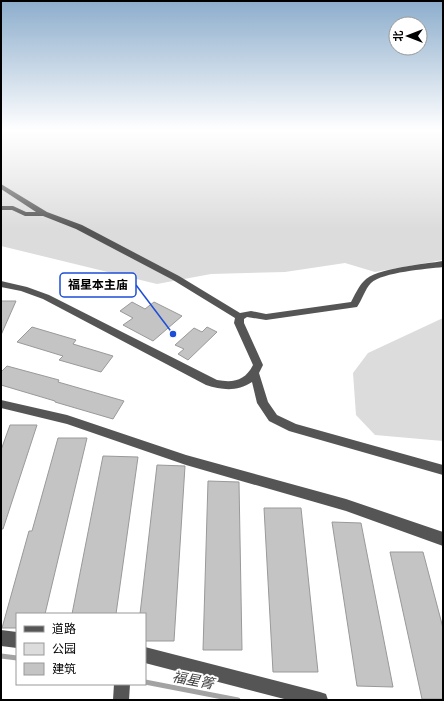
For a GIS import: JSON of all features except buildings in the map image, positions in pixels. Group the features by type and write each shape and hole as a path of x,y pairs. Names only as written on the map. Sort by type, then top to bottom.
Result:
{"street":[{"path":"1,186 44,214 79,227 176,278 240,317"},
{"path":"1,208 13,208 25,214 44,214"},
{"path":"240,317 245,314 270,317 354,305 368,280 374,277 396,271 443,264"},
{"path":"1,284 20,287 40,293 192,373 220,385 233,386 244,382 255,374"},
{"path":"240,317 239,323 258,365 255,374 263,403 273,418 293,428 443,470"},
{"path":"1,404 67,420 186,460 346,505 443,539"},
{"path":"1,638 16,640"},
{"path":"146,655 320,700"}],"green space":[{"path":"1,163 443,163 443,260 375,272 345,263 285,272 211,274 157,284 1,246"},
{"path":"443,318 443,441 375,435 356,415 353,373 368,353"}],"waterway":[{"name":"福星箐","path":"1,656 16,658"},
{"name":"福星箐","path":"146,682 238,700"}],"place":[{"name":"福星本主庙","path":"173,334"}]}
